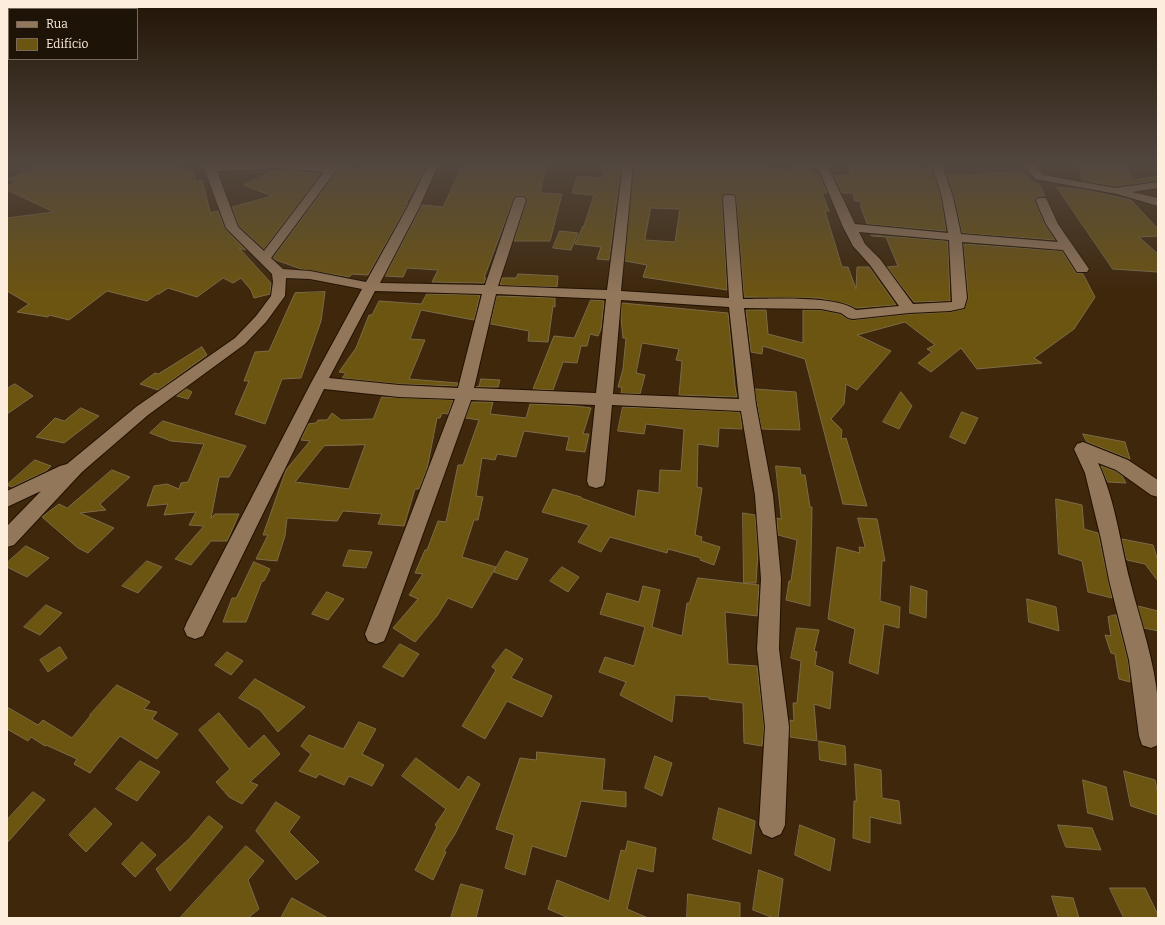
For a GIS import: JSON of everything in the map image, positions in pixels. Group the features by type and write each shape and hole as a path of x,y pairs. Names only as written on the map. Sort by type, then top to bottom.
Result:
{"street":[{"path":"7,539 76,467 142,411 240,341 261,318 278,296 280,282 279,272 232,228 224,208"},
{"path":"265,258 302,208"},
{"path":"195,629 319,383 372,287 413,208"},
{"path":"376,634 465,393 490,290 517,208"},
{"path":"596,481 623,208"},
{"path":"730,208 736,303 748,405 764,495 772,579 768,649 777,727 772,825"},
{"path":"840,208 859,246 875,262 909,309"},
{"path":"279,272 310,275 372,287 550,290 736,303 821,305 845,309 853,315 909,309 950,307 959,305 960,298 955,237 949,208"},
{"path":"1045,208 1052,224 1082,269"},
{"path":"849,228 1068,247"},
{"path":"319,383 399,391 605,398 748,405"},
{"path":"1151,736 1140,660 1119,580 1111,539 1094,473 1083,449 1122,465 1158,490"},
{"path":"7,499 76,467"}],"building":[{"path":"46,208 209,208 211,215 212,212 218,211 225,229 246,250 239,248 271,283 270,294 254,298 251,290 241,278 233,283 223,278 197,297 168,288 147,301 107,291 69,320 49,315 48,317 17,312 29,304 7,291 7,218 54,212"},
{"path":"232,208 295,208 264,249 239,226"},
{"path":"310,208 405,208 368,275 352,274 349,277 301,269 273,258"},
{"path":"420,208 510,208 484,278 486,278 484,283 432,282 438,270 407,268 403,277 385,276"},
{"path":"524,208 558,208 550,241 514,241"},
{"path":"590,208 616,208 609,260 597,259 601,247 575,244 584,226"},
{"path":"630,208 651,208 645,240 675,242 680,209 656,208 723,208 727,290 643,277 647,265 625,261"},
{"path":"737,208 828,208 829,211 825,211 842,267 848,267 856,289 857,267 869,267 896,305 856,308 847,304 819,298 744,297"},
{"path":"861,208 943,208 946,231 867,224"},
{"path":"956,208 1038,208 1045,225 1055,240 962,233"},
{"path":"1071,208 1139,208 1158,229 1158,236 1139,237 1158,254 1158,272 1113,269"},
{"path":"560,231 578,233 571,250 553,248"},
{"path":"871,235 948,241 950,301 914,302 887,267 898,266 886,237"},
{"path":"964,244 1062,251 1076,273 1083,274 1095,297 1074,329 1034,358 1042,363 977,369 961,348 931,372 918,363 932,352 927,349 935,345 905,322 857,335 891,351 857,390 846,384 844,404 831,419 842,430 841,439 846,438 867,506 843,504 805,359 763,346 762,354 751,352 746,310 766,310 768,334 803,343 803,310 821,310 840,314 847,319 853,320 909,314 950,312 964,309 968,298"},
{"path":"518,274 558,276 557,287 500,285 502,278 516,278"},
{"path":"325,292 321,321 301,378 282,379 265,424 235,414 249,381 244,381 255,352 269,351 295,293"},
{"path":"427,294 480,295 474,320 421,310 410,339 425,340 409,379 458,383 457,386 399,384 342,378 346,373 339,372 356,348 369,315 372,315 379,301 421,304"},
{"path":"497,296 555,298 555,307 553,306 548,342 528,341 529,331 491,324"},
{"path":"591,300 604,301 601,329 598,336 590,334 587,346 581,346 577,363 563,362 553,390 533,389 554,336 574,338"},
{"path":"622,303 728,313 737,397 679,395 682,361 676,360 679,349 642,343 636,373 645,375 640,394 621,393 622,387 618,387 623,369 626,338 623,338 621,317"},
{"path":"202,347 207,355 158,390 140,384 155,373 158,374"},
{"path":"481,379 500,380 498,387 476,387 479,386"},
{"path":"15,384 33,396 7,414 7,389"},
{"path":"186,389 192,392 188,399 177,396"},
{"path":"755,389 796,392 800,430 762,429"},
{"path":"901,392 912,406 899,429 883,422"},
{"path":"382,397 453,400 448,414 442,413 440,418 437,418 427,469 419,489 415,489 404,526 378,524 382,514 343,511 337,521 287,518 285,536 277,561 256,559 268,535 263,535 286,470 310,441 301,440 308,424 316,423 318,420 327,420 332,413 341,420 373,419","holes":["365,445 349,489 295,482 324,446"]},
{"path":"472,402 493,402 490,414 526,418 530,404 591,408 583,434 589,434 585,452 566,450 569,437 524,431 516,457 497,454 495,460 482,458 476,496 483,497 478,520 474,520 462,557 496,567 472,608 448,598 437,616 415,642 393,628 418,599 409,595 423,574 415,573 425,550 427,550 438,521 446,522 458,465 463,465 479,420 466,418"},
{"path":"623,407 740,412 742,429 719,428 718,447 698,444 697,487 702,488 695,535 702,537 701,541 720,547 714,565 700,560 701,558 668,549 667,553 610,537 601,552 578,542 589,525 542,512 553,489 581,497 635,517 638,490 659,493 660,470 681,471 684,429 646,424 644,434 618,431"},
{"path":"81,408 99,416 64,443 36,437 55,418 64,421"},
{"path":"962,412 978,418 965,444 950,437"},
{"path":"163,421 246,446 229,477 219,477 211,518 215,514 239,514 228,539 227,541 211,541 191,565 175,559 204,526 189,525 196,512 164,515 168,504 147,506 154,486 167,484 179,489 181,483 188,482 204,444 171,441 150,433"},
{"path":"1083,434 1125,442 1130,459 1087,442"},
{"path":"35,460 51,466 46,471 12,487 7,485"},
{"path":"776,466 800,468 801,475 805,475 810,507 812,507 810,606 786,600 789,581 791,581 797,540 778,535 777,518 781,519"},
{"path":"1101,466 1115,471 1122,476 1126,483 1108,482"},
{"path":"112,470 130,477 100,504 106,510 80,513 114,528 88,553 78,548 42,517 59,504 67,508"},
{"path":"1056,499 1082,505 1084,529 1098,533 1112,598 1088,592 1082,561 1059,554"},
{"path":"743,513 755,515 758,551 756,583 744,583"},
{"path":"858,518 877,519 885,561 882,561 880,601 900,607 899,628 884,624 878,674 849,663 855,629 828,619 837,547 860,553 859,547 865,548"},
{"path":"1122,539 1153,545 1158,561 1158,581 1145,564 1127,560"},
{"path":"26,546 49,558 27,577 7,567 7,563"},
{"path":"349,550 372,552 366,568 343,566"},
{"path":"506,551 528,559 517,580 494,572"},
{"path":"147,561 162,567 138,593 122,586"},
{"path":"254,562 270,569 264,581 262,581 246,622 223,622 232,598 236,598"},
{"path":"562,567 579,577 568,592 550,581"},
{"path":"698,578 759,585 757,616 725,612 728,664 757,666 764,727 762,746 744,743 743,703 709,699 709,697 675,695 672,722 620,695 626,682 599,672 605,657 634,666 645,627 600,614 607,593 639,602 643,586 660,590 652,627 682,636 687,603 689,603"},
{"path":"911,586 927,591 926,618 910,613"},
{"path":"327,592 344,599 328,620 312,614"},
{"path":"1027,599 1056,607 1059,631 1029,622"},
{"path":"46,605 62,613 40,635 24,627"},
{"path":"1138,606 1158,611 1158,631 1144,628"},
{"path":"1116,615 1128,660 1130,682 1119,679 1115,654 1111,653 1105,635 1111,636 1108,617"},
{"path":"797,628 819,630 814,651 817,652 815,665 833,672 830,709 814,704 817,741 790,737 790,720 794,721 793,703 797,703 801,661 791,658"},
{"path":"400,644 419,654 403,677 383,667"},
{"path":"60,647 67,658 48,672 40,660"},
{"path":"506,649 523,659 511,678 552,696 542,717 507,701 485,739 462,726 496,670 492,667"},
{"path":"227,652 243,661 231,675 215,665"},
{"path":"255,679 305,707 278,732 260,710 239,698"},
{"path":"117,685 150,702 144,709 157,712 152,719 178,734 157,759 120,736 90,773 74,764 77,759 46,745 45,746 31,737 28,741 7,729 7,707 38,725 43,720 72,738"},
{"path":"219,713 249,749 264,735 280,754 250,782 258,785 242,804 229,797 216,782 230,769 199,730"},
{"path":"359,722 376,729 362,754 384,765 372,786 349,776 344,785 319,774 316,778 299,771 311,754 301,746 309,735 343,749"},
{"path":"819,741 845,746 846,765 820,760"},
{"path":"537,752 605,759 602,790 626,792 626,807 581,801 566,857 532,846 525,875 505,868 514,835 496,829 520,758 536,760"},
{"path":"655,756 672,763 662,796 645,788"},
{"path":"416,758 459,790 468,776 480,784 455,834 444,851 446,852 433,880 415,870 437,827 435,825 446,809 402,776"},
{"path":"140,761 160,772 137,801 116,789"},
{"path":"855,764 881,770 882,798 899,801 901,824 870,817 870,843 853,838 854,801 856,801"},
{"path":"1124,771 1155,780 1158,794 1158,815 1131,806"},
{"path":"1083,780 1106,787 1113,820 1088,813"},
{"path":"33,792 45,800 7,843 7,820"},
{"path":"276,802 300,817 289,832 319,862 296,880 256,831"},
{"path":"95,808 112,824 86,852 69,835"},
{"path":"719,808 755,821 751,854 713,839"},
{"path":"209,816 223,827 170,891 156,869 189,839"},
{"path":"800,825 835,839 830,871 795,855"},
{"path":"1058,825 1092,828 1101,850 1066,847"},
{"path":"628,841 656,848 653,872 637,868 627,909 648,918 569,918 548,909 557,880 609,901 621,850 625,851"},
{"path":"142,842 156,855 135,877 122,864"},
{"path":"246,846 264,861 248,880 259,909 248,918 180,918"},
{"path":"759,870 783,879 778,918 774,918 753,910"},
{"path":"461,884 483,890 476,918 451,918"},
{"path":"1110,888 1145,888 1158,918 1124,918"},
{"path":"688,894 740,903 740,918 687,918"},
{"path":"1052,896 1073,898 1079,918 1059,918"},
{"path":"292,898 328,918 281,918"}]}
